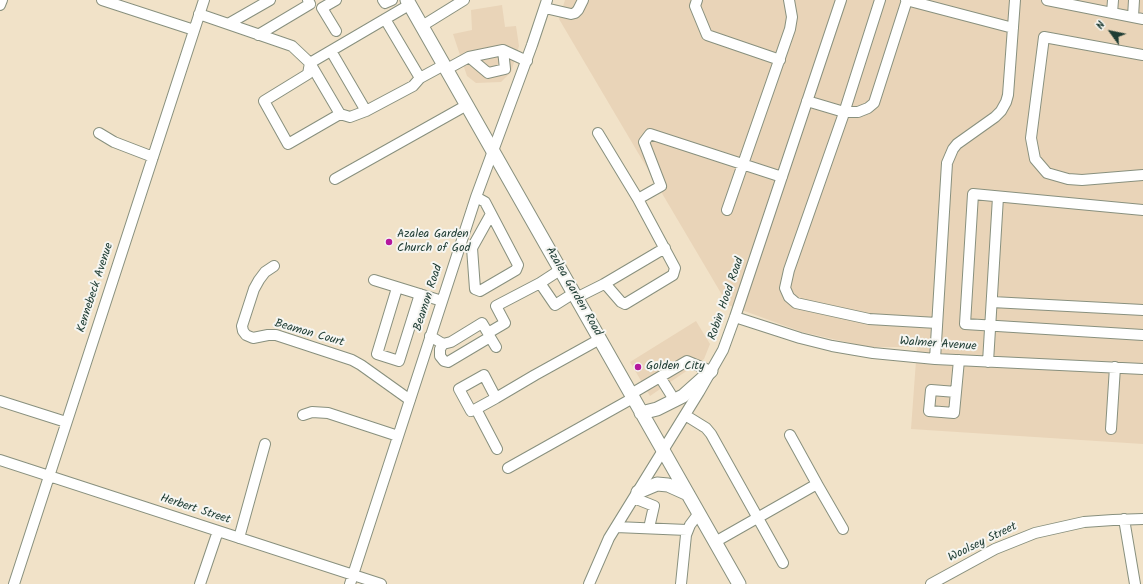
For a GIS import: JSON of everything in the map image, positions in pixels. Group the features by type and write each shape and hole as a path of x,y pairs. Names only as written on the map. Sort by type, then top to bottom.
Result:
{"main road":[{"name":"Azalea Garden Road","path":"408,2 739,584"},
{"path":"641,412 656,409 675,401 690,391 711,371"},
{"path":"636,495 657,484 668,485 688,494"}],"street":[{"path":"0,5 2,0"},
{"path":"102,0 194,30"},
{"name":"Kennebeck Avenue","path":"14,584 204,0"},
{"path":"228,24 270,0"},
{"path":"322,8 336,0"},
{"path":"383,0 385,3 392,0"},
{"path":"422,26 464,0"},
{"path":"546,4 566,13 575,13 583,0"},
{"path":"697,0 695,6 707,35 780,60"},
{"path":"727,210 790,29 792,17 789,0"},
{"name":"Robin Hood Road","path":"589,584 609,538 685,415 723,350 841,0"},
{"path":"880,0 844,112 789,270 785,288 789,298 796,303 869,319 937,323"},
{"path":"807,101 844,112 858,112 868,108 874,103 907,0 1013,28"},
{"path":"935,359 947,163 953,149 957,144 995,117 1001,111 1006,102 1008,95 1015,0"},
{"path":"1047,0 1143,19"},
{"path":"1112,13 1113,0"},
{"path":"1133,17 1134,0"},
{"path":"258,35 309,2 322,8 336,31"},
{"path":"340,114 288,144 264,101 308,74 310,63 385,19 408,2"},
{"name":"Beamon Road","path":"352,579 476,197 527,61 546,4"},
{"path":"199,14 292,46 310,63 340,114 350,117 366,111 414,86 420,78 469,57 503,50 527,61"},
{"path":"385,19 420,78"},
{"path":"1143,55 1044,37 1031,138 1035,159 1047,172 1068,179 1082,180 1143,175"},
{"path":"469,57 488,73 504,69 503,50"},
{"path":"330,51 366,111"},
{"path":"335,179 467,105"},
{"path":"598,132 638,198 675,268 673,275 625,304 621,302 604,284"},
{"path":"99,133 114,142 153,156"},
{"path":"638,198 661,186 644,142 650,134 782,177"},
{"path":"1143,210 973,194 965,324 1143,335"},
{"path":"476,197 485,202 518,265 516,270 480,291 475,289 472,248 491,214"},
{"path":"988,362 998,197"},
{"path":"540,282 554,305 604,284 665,248"},
{"name":"Beamon Court","path":"274,266 259,280 254,289 242,326 246,335 253,338 276,335 352,360 410,400"},
{"path":"443,344 440,349 440,356 448,362 505,323 496,306 560,270"},
{"path":"374,280 442,301"},
{"path":"397,288 377,354 399,361 420,294"},
{"path":"992,302 1143,310"},
{"name":"Walmer Avenue","path":"735,317 800,338 832,346 873,353 935,359 1143,369"},
{"path":"430,336 443,344 451,342 482,323 496,347"},
{"path":"496,398 484,375 459,390 471,411 496,398 600,339"},
{"path":"956,392 959,360"},
{"path":"508,468 632,396 687,361 711,371"},
{"path":"1111,429 1115,368"},
{"path":"660,377 675,401"},
{"path":"0,401 66,422"},
{"path":"476,409 497,449"},
{"path":"303,415 312,412 328,413 398,436"},
{"path":"685,415 706,428 712,434 783,563"},
{"path":"790,435 843,529"},
{"path":"239,538 265,444"},
{"name":"Herbert Street","path":"0,460 48,477 239,538 352,579 381,584"},
{"path":"715,542 817,484"},
{"path":"636,495 654,506 649,528"},
{"path":"681,584 687,530 699,513"},
{"path":"1124,519 1136,584"},
{"name":"Woolsey Street","path":"931,584 995,549 1035,533 1084,522 1143,519"},
{"path":"616,527 687,530"},
{"path":"200,584 218,531"}],"shaded area":[{"path":"565,0 1143,0 1143,444 911,429 917,347 868,347 802,332 728,305 559,19"},
{"path":"502,5 505,27 516,26 519,46 511,72 501,82 476,83 467,76 453,34 472,30 471,10"},
{"path":"696,321 710,344 704,359 650,396 630,362"}],"place":[{"name":"Azalea Garden Church of God","path":"389,242"},
{"name":"Golden City","path":"638,367"}]}
